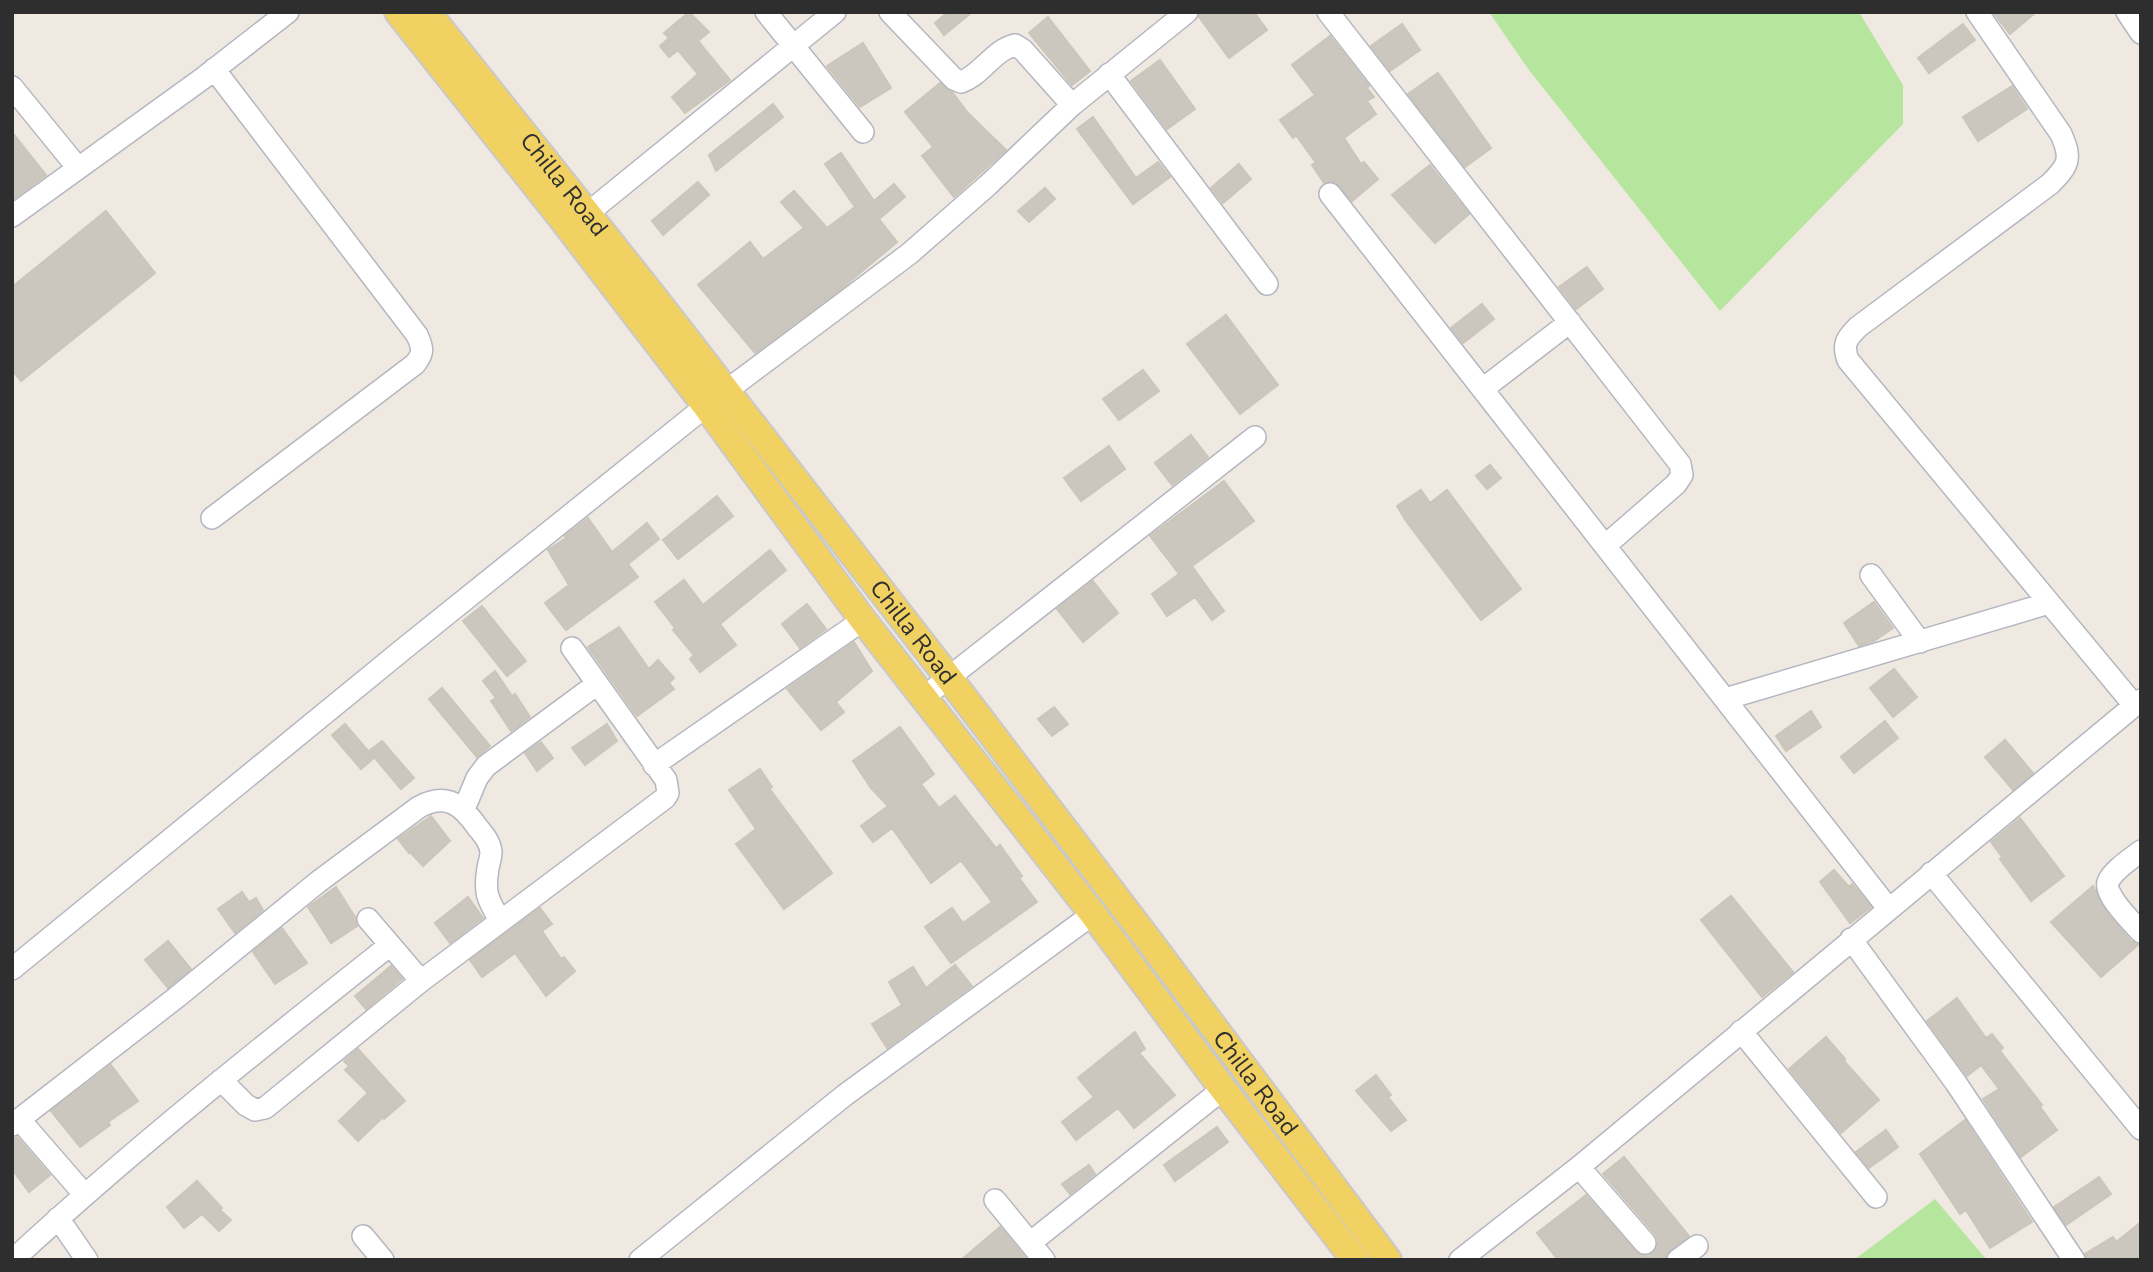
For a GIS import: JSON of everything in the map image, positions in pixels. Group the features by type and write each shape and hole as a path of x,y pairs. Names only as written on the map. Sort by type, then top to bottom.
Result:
{"main road":[{"name":"Chilla Road","path":"398,12 563,220 717,399 947,678 1150,942 1388,1260"},
{"name":"Chilla Road","path":"427,12 588,213 717,399 863,620 1093,914 1223,1089 1356,1260"}],"street":[{"path":"12,216 288,12"},
{"path":"766,12 863,132"},
{"path":"588,213 835,12"},
{"path":"890,12 954,79 961,82 970,79 1006,47 1015,45 1023,50 1072,105"},
{"path":"12,968 717,399 909,254 1072,105 1187,12"},
{"path":"1328,12 1681,464 1682,475 1676,484 1606,545"},
{"path":"1460,1260 1579,1167 2138,702 2049,603 1848,360 1844,348 1847,338 1858,327 2050,184 2063,172 2068,161 2061,134 1977,12"},
{"path":"2127,12 2141,33"},
{"path":"212,518 415,364 422,355 423,347 417,335 214,69"},
{"path":"1109,75 1267,284"},
{"path":"12,87 78,168"},
{"path":"1331,194 1888,908"},
{"path":"1484,388 1570,322"},
{"path":"924,697 1255,437"},
{"path":"1871,575 1920,642"},
{"path":"1725,699 2049,603"},
{"path":"654,765 863,620"},
{"path":"222,1080 246,1105 256,1110 265,1108 421,981 665,798 668,786 572,648"},
{"path":"464,809 477,778 486,766 597,684"},
{"path":"83,1194 16,1122 177,997 318,882 419,807 431,800 444,800 464,809 488,841 491,852 486,898 500,920"},
{"path":"2141,851 2114,874 2108,881 2107,888 2110,896 2141,932"},
{"path":"1931,873 2141,1129"},
{"path":"640,1260 845,1095 1093,914"},
{"path":"368,919 421,981"},
{"path":"1851,939 1956,1083 2074,1260"},
{"path":"15,1258 83,1194 286,1026 390,945"},
{"path":"1741,1031 1876,1197"},
{"path":"995,1200 1039,1255 1223,1089"},
{"path":"1579,1167 1645,1243"},
{"path":"58,1218 87,1260"},
{"path":"363,1236 383,1260"},
{"path":"1678,1260 1697,1246"}],"green space":[{"path":"1489,12 1859,12 1903,85 1903,124 1720,311 1529,70"},
{"path":"1935,1199 1987,1260 1854,1260"}],"building":[{"path":"689,12 709,32 698,41 730,80 685,113 672,97 698,74 678,50 669,57 660,46 669,38 664,33"},
{"path":"948,12 972,12 944,35 935,23"},
{"path":"1200,12 1254,12 1267,30 1229,58 1199,17"},
{"path":"1993,12 2036,12 2010,34"},
{"path":"1048,17 1090,71 1072,85 1029,33"},
{"path":"1402,24 1420,50 1390,71 1371,46"},
{"path":"1963,24 1975,40 1929,73 1918,58"},
{"path":"1330,36 1369,86 1367,88 1374,97 1367,101 1376,114 1344,138 1361,164 1364,162 1378,179 1352,201 1336,182 1324,183 1312,165 1316,163 1296,135 1293,138 1280,120 1315,95 1292,65"},
{"path":"863,43 891,88 860,107 827,66"},
{"path":"1160,60 1195,109 1167,129 1131,81"},
{"path":"1438,73 1491,148 1465,167 1408,94"},
{"path":"940,83 952,92 968,113 1006,150 954,197 922,156 933,147 905,112"},
{"path":"2012,86 2027,109 1978,141 1963,117"},
{"path":"773,104 783,117 716,171 709,155"},
{"path":"1093,117 1136,178 1158,162 1170,177 1133,204 1077,129"},
{"path":"12,132 46,175 12,200"},
{"path":"841,153 874,201 894,184 905,197 879,219 897,242 842,288 755,353 698,285 750,242 763,259 804,228 781,202 794,191 827,228 855,207 825,164"},
{"path":"1239,164 1251,179 1223,203 1211,188"},
{"path":"1430,165 1469,214 1435,243 1392,195"},
{"path":"698,182 709,195 663,235 652,221"},
{"path":"1045,188 1055,199 1029,222 1018,211"},
{"path":"106,211 155,273 21,381 12,370 12,287"},
{"path":"1587,267 1603,289 1576,309 1559,287"},
{"path":"1482,304 1494,319 1463,343 1451,328"},
{"path":"1226,315 1278,385 1240,414 1187,344"},
{"path":"1143,370 1159,391 1119,420 1103,399"},
{"path":"1191,435 1208,457 1172,485 1155,463"},
{"path":"1109,446 1125,469 1081,501 1064,478"},
{"path":"1490,465 1501,478 1487,489 1476,476"},
{"path":"1224,481 1254,521 1192,566 1224,611 1212,620 1195,597 1167,616 1152,594 1179,574 1150,536"},
{"path":"1421,490 1430,503 1447,490 1521,589 1481,620 1397,506"},
{"path":"717,496 733,516 678,559 663,540"},
{"path":"588,518 612,552 647,523 659,539 628,564 638,577 566,630 545,603 569,585 548,550"},
{"path":"770,550 786,570 720,624 736,645 700,672 690,659 694,655 655,602 684,580 703,605"},
{"path":"1093,581 1118,613 1083,642 1057,609"},
{"path":"1874,602 1893,628 1874,641 1859,646 1844,623"},
{"path":"807,604 826,629 800,648 782,624"},
{"path":"482,606 526,661 507,676 463,621"},
{"path":"619,627 649,669 658,660 674,678 669,683 674,689 637,716 588,647"},
{"path":"854,642 872,671 836,702 844,712 821,730 787,689"},
{"path":"1894,669 1917,697 1893,717 1870,688"},
{"path":"495,671 530,717 511,731 491,701 496,698 483,681"},
{"path":"442,688 490,746 477,757 429,699"},
{"path":"1054,707 1068,724 1052,736 1038,719"},
{"path":"1811,711 1821,727 1786,751 1776,736"},
{"path":"1885,721 1898,738 1854,773 1841,757"},
{"path":"345,724 374,758 361,769 332,735"},
{"path":"607,724 617,741 585,765 572,748"},
{"path":"900,727 934,774 921,784 939,808 955,796 996,848 1000,845 1037,902 951,963 925,927 952,908 963,923 992,902 960,861 931,883 892,828 873,842 861,826 888,806 871,788 853,761"},
{"path":"2005,740 2033,773 2013,790 1985,757"},
{"path":"382,741 414,778 401,789 369,751"},
{"path":"541,742 553,758 537,771 525,753"},
{"path":"760,769 772,787 769,788 832,873 784,909 736,844 756,829 729,790"},
{"path":"431,816 450,841 423,866 398,839"},
{"path":"2020,818 2064,876 2031,901 1991,842"},
{"path":"1834,870 1849,887 1852,884 1871,907 1850,923 1820,882"},
{"path":"2093,886 2109,916 2131,941 2138,945 2101,977 2051,922"},
{"path":"336,887 355,917 357,926 331,943 308,907"},
{"path":"242,892 249,902 256,898 263,910 235,933 218,909"},
{"path":"1731,896 1793,972 1762,997 1701,920"},
{"path":"468,897 483,918 450,943 435,923"},
{"path":"540,908 552,924 542,931 561,959 564,957 575,971 546,996 515,953 482,977 470,960"},
{"path":"282,928 307,963 275,984 253,952"},
{"path":"168,941 191,969 168,988 145,960"},
{"path":"955,965 972,986 887,1048 872,1024 902,1005 889,982 913,967 926,988"},
{"path":"391,966 402,979 366,1009 355,996"},
{"path":"1957,998 1986,1038 1992,1034 2003,1048 2000,1051 2042,1105 2040,1107 2057,1130 2021,1157 1983,1099 1999,1089 1981,1065 1967,1076 1927,1021"},
{"path":"1135,1032 1145,1049 1139,1053 1175,1095 1134,1128 1118,1108 1076,1140 1062,1122 1094,1097 1078,1078"},
{"path":"1826,1037 1879,1100 1841,1133 1789,1069"},
{"path":"358,1049 405,1101 358,1141 339,1121 368,1093 345,1070 349,1066 344,1061"},
{"path":"111,1065 138,1101 108,1122 110,1125 80,1147 51,1111"},
{"path":"1376,1075 1391,1095 1388,1097 1406,1120 1391,1131 1356,1091"},
{"path":"1965,1120 2032,1222 1990,1248 1966,1210 1960,1214 1920,1154"},
{"path":"1217,1127 1228,1142 1175,1181 1164,1165"},
{"path":"1886,1130 1898,1147 1869,1168 1856,1152"},
{"path":"17,1137 50,1175 29,1192 12,1169 12,1140"},
{"path":"1624,1157 1689,1236 1670,1250 1665,1260 1558,1260 1537,1233 1586,1195 1636,1252 1647,1256 1657,1248 1655,1234 1603,1174"},
{"path":"1089,1165 1095,1174 1070,1194 1062,1184"},
{"path":"2099,1177 2111,1194 2066,1225 2054,1207"},
{"path":"197,1181 231,1220 219,1231 202,1214 184,1228 167,1207"},
{"path":"2141,1222 2141,1260 2087,1260 2085,1254 2113,1237 2116,1242"},
{"path":"1000,1227 1027,1260 961,1260"}]}
